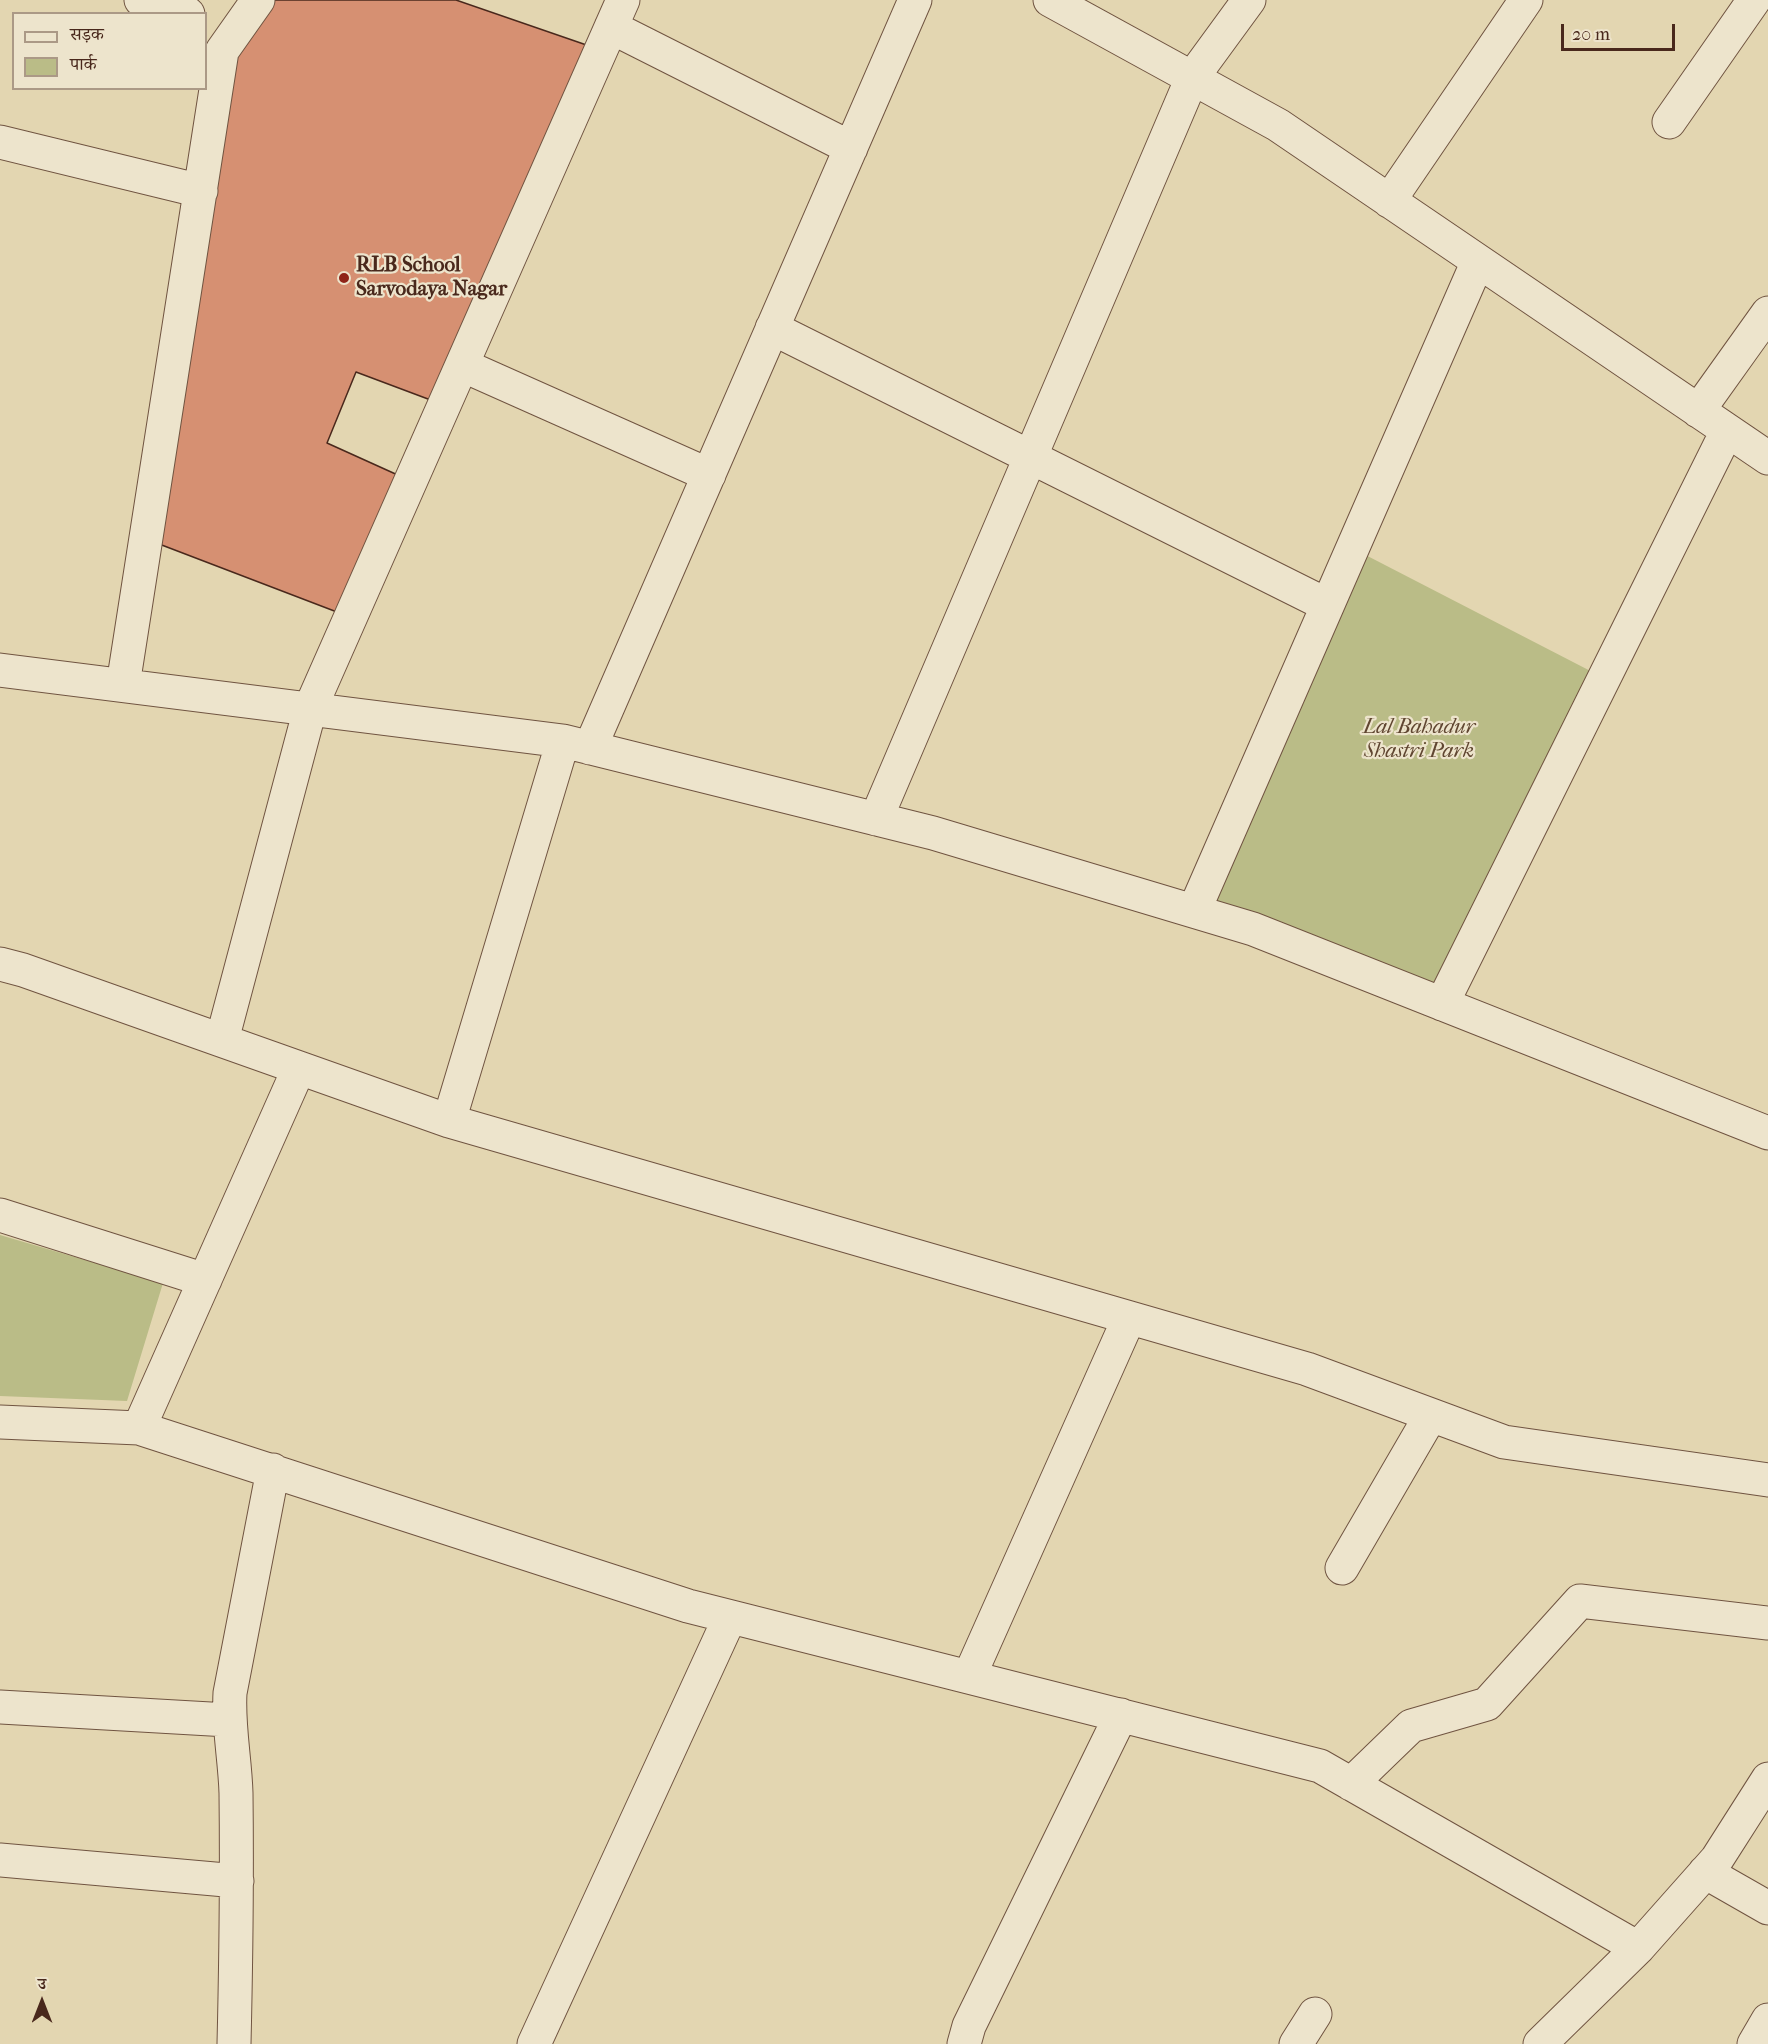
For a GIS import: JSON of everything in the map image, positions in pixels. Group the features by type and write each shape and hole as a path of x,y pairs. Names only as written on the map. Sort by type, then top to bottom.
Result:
{"street":[{"path":"141,0 181,12"},
{"path":"123,685 222,51 258,0"},
{"path":"449,1121 576,744 709,475 915,0"},
{"path":"1050,0 1278,125 1768,459"},
{"path":"876,819 1192,78 1249,0"},
{"path":"1389,201 1526,0"},
{"path":"1669,122 1754,0"},
{"path":"222,1040 310,709 617,14 851,148"},
{"path":"207,18 238,28"},
{"path":"0,142 201,191"},
{"path":"1194,911 1478,261"},
{"path":"1698,411 1768,313"},
{"path":"772,328 1327,605"},
{"path":"462,366 709,475"},
{"path":"1442,1004 1727,431"},
{"path":"0,670 576,744 876,819 1253,929 1442,1004 1764,1122"},
{"path":"0,964 23,970 449,1121 1307,1369 1504,1442 1768,1480"},
{"path":"139,1428 299,1068"},
{"path":"0,1215 205,1280"},
{"path":"969,1677 1130,1318"},
{"path":"1342,1568 1431,1415"},
{"path":"0,1422 139,1428 688,1606 1320,1766 1638,1948"},
{"path":"234,2044 237,1881 235,1766 228,1720 230,1693 273,1470"},
{"path":"1352,1784 1410,1726 1487,1704 1580,1601 1768,1623"},
{"path":"534,2044 730,1617"},
{"path":"0,1707 228,1720"},
{"path":"964,2044 969,2026 1121,1715"},
{"path":"1540,2044 1638,1948 1705,1872 1717,1858 1768,1779"},
{"path":"0,1860 237,1881"},
{"path":"1705,1872 1768,1908"},
{"path":"1296,2044 1315,2014"},
{"path":"1754,2044 1768,2020"}],"green space":[{"name":"Lal Bahadur Shastri Park","path":"1352,548 1604,678 1442,1004 1194,911"},
{"path":"0,1235 163,1283 127,1401 0,1396"}],"building":[{"name":"RLB School Sarvodaya Nagar","path":"258,0 456,0 601,50 444,405 356,372 327,443 411,481 350,617 146,539 222,51"}],"place":[{"name":"RLB School Sarvodaya Nagar","path":"344,278"}]}
